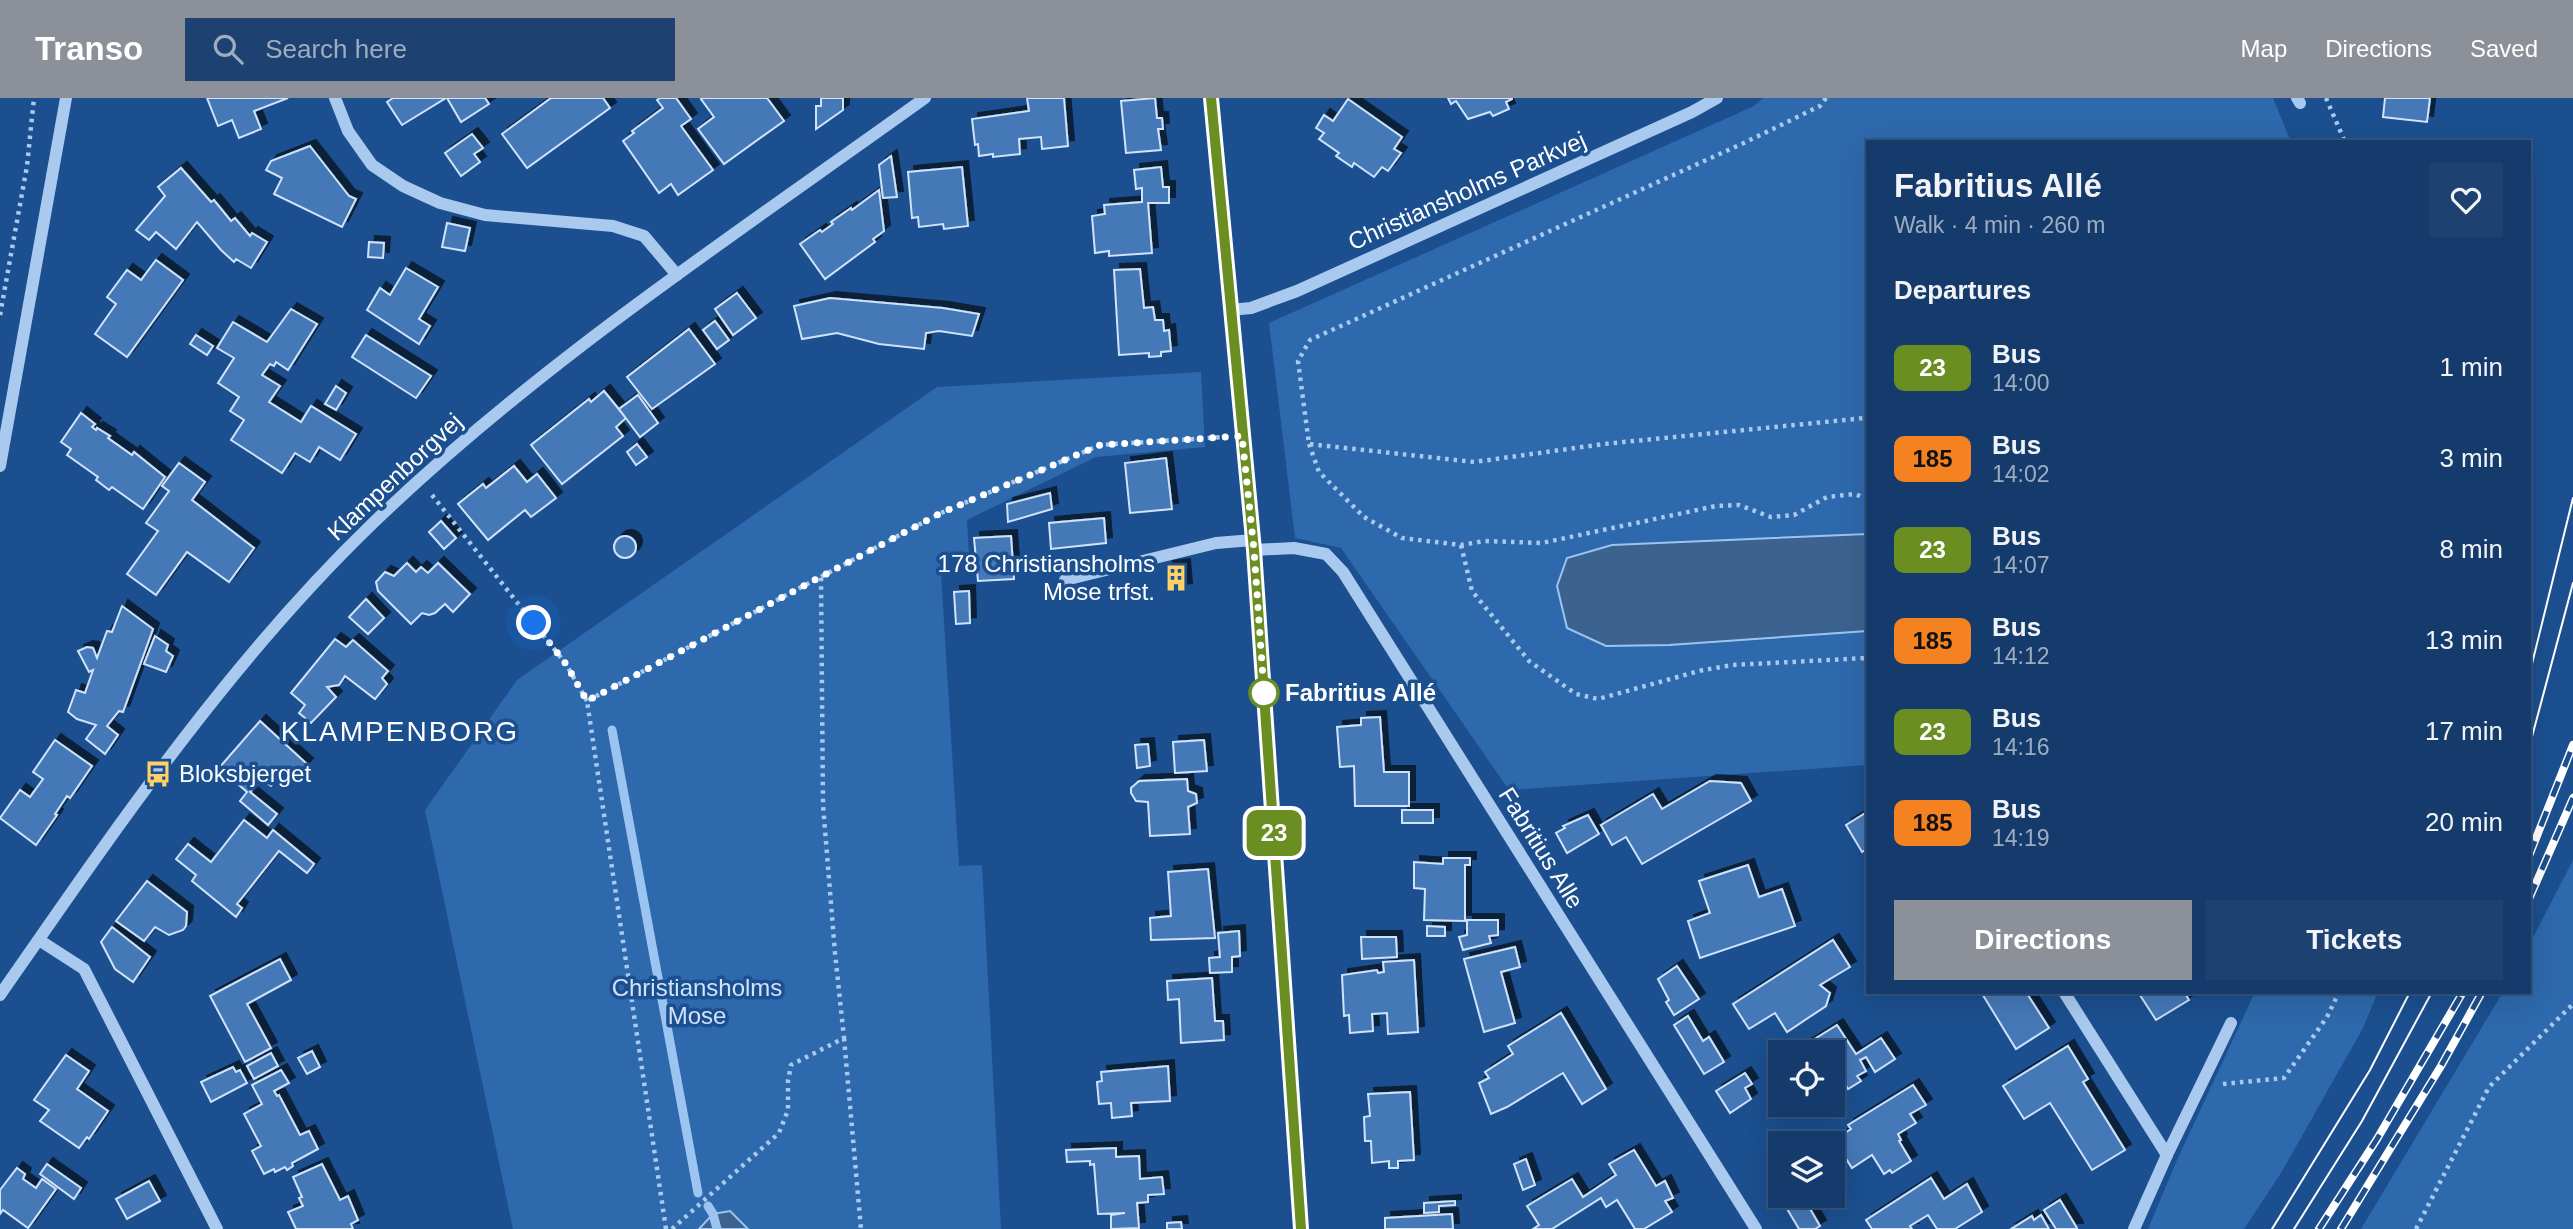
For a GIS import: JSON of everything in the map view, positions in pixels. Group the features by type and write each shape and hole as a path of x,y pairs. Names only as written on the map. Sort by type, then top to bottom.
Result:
{"street":[{"path":"0,466 66,98"},
{"path":"335,98 348,131 372,165 403,186 440,204 485,215 613,226 644,236 677,275"},
{"name":"Klampenborgvej","path":"0,995 198,719 282,618 370,526 464,439 558,363 925,98"},
{"path":"1211,98 1254,545 1301,1229"},
{"name":"Christiansholms Parkvej","path":"1230,310 1251,308 1297,291 1692,112 1717,98"},
{"name":"Fabritius Alle","path":"1065,580 1216,543 1294,548 1326,554 1343,572 1756,1229"},
{"path":"38,940 84,969 217,1229"},
{"path":"2065,994 2167,1155"},
{"path":"2134,1229 2199,1086 2231,1023"}],"path":[{"path":"0,315 27,166 34,98"},
{"path":"1826,98 1820,106 1746,142 1310,340 1298,361 1309,443 1319,472 1363,517 1402,538 1461,545 1485,541 1542,543 1716,506 1739,505 1770,517 1794,515 1827,497 1855,494 1866,499"},
{"path":"2326,98 2344,140"},
{"path":"1309,443 1474,462 1604,444 1865,418"},
{"path":"587,701 941,513 1100,445 1242,436"},
{"path":"420,480 566,664 587,701 666,1229"},
{"path":"1461,545 1472,591 1529,661 1576,694 1598,698 1703,670 1732,666 1866,658"},
{"path":"821,577 823,805 862,1229"},
{"path":"2199,1086 2284,1078 2327,1017 2338,994"},
{"path":"2416,1229 2489,1087 2573,1004"},
{"path":"672,1229 779,1133 788,1110 791,1065 844,1038"}],"green space":[{"path":"1763,98 2273,98 2290,140 1866,140 1866,765 1509,790 1341,548 1295,538 1269,323 1754,106"},
{"name":"Christiansholms Mose","path":"1201,372 1205,447 1096,457 967,520 969,554 940,557 959,866 982,865 1001,1229 513,1229 425,810 517,680 937,387"},
{"path":"2573,860 2573,1229 2361,1229 2502,994 2531,994 2531,941"},
{"path":"2254,994 2377,994 2363,1028 2281,1173 2244,1229 2148,1229"}],"shaded area":[{"path":"1866,534 1866,631 1669,645 1606,646 1567,628 1557,586 1567,558 1612,545"},
{"path":"730,1211 748,1229 699,1229 713,1214"}],"building":[{"path":"207,98 288,98 254,111 261,129 239,138 232,120 218,126"},
{"path":"393,98 446,98 402,125 387,102"},
{"path":"447,98 485,98 489,104 461,122"},
{"path":"551,98 603,98 610,108 527,168 502,134"},
{"path":"676,98 691,119 681,126 713,170 678,195 671,184 659,193 623,141 663,108 657,100"},
{"path":"767,98 784,121 724,164 698,129 714,117 701,99"},
{"path":"821,98 843,98 843,110 816,129 816,106 821,106"},
{"path":"1027,98 1064,98 1068,146 1042,149 1041,137 1019,139 1020,154 979,156 972,119 1029,111"},
{"path":"1155,98 1157,118 1162,118 1163,129 1158,129 1161,150 1126,153 1121,101"},
{"path":"1448,98 1512,99 1506,102 1509,109 1493,116 1490,112 1468,119 1456,101 1451,104"},
{"path":"2385,98 2430,98 2427,122 2383,117"},
{"path":"1348,99 1402,137 1394,149 1401,153 1388,171 1382,167 1374,177 1354,163 1352,167 1336,156 1339,153 1319,139 1324,133 1316,128 1324,115 1333,121"},
{"path":"472,134 483,148 474,154 480,162 461,176 445,153"},
{"path":"310,146 349,196 356,199 342,227 274,194 282,178 266,170 271,161"},
{"path":"891,156 897,197 883,198 879,165"},
{"path":"962,167 968,226 944,229 943,224 919,227 918,217 912,218 908,172"},
{"path":"1161,167 1163,187 1169,187 1169,203 1148,203 1152,253 1109,256 1109,251 1095,253 1092,216 1105,214 1104,205 1142,202 1142,188 1136,189 1134,170"},
{"path":"181,168 231,221 235,218 250,236 252,233 267,242 251,268 236,259 234,262 197,222 176,249 156,232 149,240 136,230 165,196 158,187"},
{"path":"879,190 884,231 873,239 875,242 825,279 800,244 820,230 822,232 833,224 831,222"},
{"path":"447,223 470,228 465,251 442,247"},
{"path":"369,242 384,243 383,258 368,257"},
{"path":"156,260 183,280 127,357 95,334 116,304 107,297 127,270 141,280"},
{"path":"406,268 438,287 419,319 430,326 419,344 367,310 380,288 390,295"},
{"path":"1140,269 1144,308 1153,307 1155,320 1163,320 1164,331 1169,330 1171,351 1161,352 1161,356 1149,357 1149,353 1119,355 1114,270"},
{"path":"737,293 756,318 733,335 715,309"},
{"path":"830,298 943,308 979,314 972,336 939,331 926,333 924,349 879,344 837,333 802,339 794,306"},
{"path":"291,309 317,324 288,370 276,362 274,366 270,364 262,375 280,386 269,402 301,422 311,406 356,434 340,460 319,447 310,462 295,453 282,473 231,440 244,420 230,411 239,397 218,383 234,358 217,348 233,322 267,342"},
{"path":"715,321 729,340 717,349 703,330"},
{"path":"689,329 715,364 652,409 627,377"},
{"path":"196,335 213,346 207,355 190,344"},
{"path":"366,335 431,376 416,398 352,357"},
{"path":"336,386 346,393 336,410 325,404"},
{"path":"604,391 626,418 616,427 623,436 562,484 531,445 589,399 591,402"},
{"path":"638,395 658,423 640,437 619,409"},
{"path":"81,413 95,424 92,427 110,436 108,438 132,455 134,452 165,477 143,509 112,487 109,490 96,480 98,477 67,455 71,449 61,442"},
{"path":"637,444 647,457 636,465 627,452"},
{"path":"1166,458 1172,509 1130,513 1125,463"},
{"path":"179,463 205,482 192,500 254,548 229,582 187,552 156,595 127,574 158,531 146,523 169,491 162,486"},
{"path":"514,466 527,482 537,474 556,498 531,517 525,510 488,540 458,504 483,484 486,488"},
{"path":"1050,493 1052,509 1008,522 1007,504"},
{"path":"1104,518 1106,543 1051,549 1049,523"},
{"path":"441,521 456,538 444,549 429,532"},
{"path":"625,536 633,539 636,547 633,555 625,558 617,555 614,547 617,539"},
{"path":"1011,536 1014,579 978,581 974,538"},
{"path":"407,563 416,572 421,567 428,573 438,563 470,594 453,612 445,604 435,613 422,613 411,624 378,591 376,582 385,572 394,576"},
{"name":"178 Christiansholms Mose trfst.","path":"1184,565 1186,589 1169,591 1167,567"},
{"path":"969,591 970,623 956,624 954,592"},
{"path":"366,599 384,618 368,634 349,617"},
{"path":"122,606 153,629 123,712 119,711 107,726 118,735 105,754 86,739 96,725 77,719 68,712 76,690 85,693 93,670 89,672 78,651 87,647 93,648 97,658 107,631 112,632"},
{"path":"155,636 168,645 166,651 173,656 166,672 144,664"},
{"path":"335,639 346,647 353,640 388,671 382,678 387,684 375,699 345,676 339,685 327,687 336,697 311,723 299,713 305,705 291,693"},
{"path":"1380,717 1384,772 1409,772 1409,806 1355,806 1354,766 1340,767 1337,727 1361,725 1361,718"},
{"path":"260,721 307,764 294,779 284,771 271,786 262,779 250,792 277,814 268,825 240,801 247,792 219,768"},
{"path":"55,740 92,766 70,798 67,796 36,845 0,818 20,790 30,797 43,779 33,772"},
{"path":"1204,740 1207,771 1175,773 1173,742"},
{"path":"1148,744 1150,766 1137,768 1135,745"},
{"path":"1187,779 1188,791 1196,794 1197,803 1188,807 1190,834 1150,836 1148,802 1136,801 1131,788 1139,781"},
{"path":"1710,781 1741,783 1751,801 1642,864 1626,837 1612,845 1601,825 1653,794 1662,809"},
{"path":"1402,810 1433,810 1433,823 1402,823"},
{"path":"1866,813 1866,850 1862,852 1846,825"},
{"path":"1588,815 1599,834 1567,853 1556,833 1565,828 1563,826"},
{"path":"244,820 267,838 273,830 314,864 307,873 279,851 237,904 242,908 236,917 192,881 196,875 176,859 188,844 211,862"},
{"path":"1443,858 1470,858 1470,865 1465,865 1465,921 1424,920 1425,889 1414,888 1414,862 1443,864"},
{"path":"1748,865 1759,897 1782,889 1795,926 1700,958 1688,921 1710,913 1699,881"},
{"path":"1208,869 1215,938 1151,940 1150,918 1171,916 1168,872"},
{"path":"147,881 187,912 183,930 169,935 155,927 144,941 116,921"},
{"path":"1467,920 1498,920 1498,935 1489,936 1491,943 1463,950 1459,937 1467,935"},
{"path":"1427,926 1445,927 1445,936 1427,936"},
{"path":"112,927 150,957 133,982 115,969 101,942"},
{"path":"1239,931 1240,956 1232,957 1232,972 1210,973 1209,958 1220,957 1218,933"},
{"path":"1361,937 1396,937 1397,957 1362,959"},
{"path":"1833,940 1850,967 1820,985 1830,993 1826,1006 1787,1032 1775,1013 1749,1029 1733,1004"},
{"path":"1515,947 1520,967 1501,972 1515,1023 1484,1032 1464,959"},
{"path":"280,959 291,980 247,1004 271,1048 245,1062 210,996"},
{"path":"1414,960 1418,1032 1388,1034 1387,1013 1372,1014 1373,1031 1350,1033 1349,1015 1344,1016 1342,975 1377,970 1378,973 1384,972 1383,962"},
{"path":"1677,966 1699,999 1674,1015 1658,979"},
{"path":"1212,978 1215,1021 1223,1021 1224,1040 1181,1043 1179,999 1168,1000 1167,981"},
{"path":"1982,994 2027,994 2049,1028 2016,1049"},
{"path":"2139,994 2185,994 2189,1000 2156,1020"},
{"path":"1561,1013 1606,1089 1582,1104 1563,1073 1491,1114 1479,1083 1489,1078 1485,1072 1513,1054 1508,1046"},
{"path":"1688,1016 1703,1041 1709,1037 1724,1062 1704,1074 1674,1025"},
{"path":"1837,1025 1856,1054 1881,1038 1895,1059 1875,1072 1866,1057 1860,1060 1866,1071 1857,1076 1861,1081 1848,1089 1845,1084 1845,1040 1813,1040"},
{"path":"2068,1046 2088,1079 2083,1082 2125,1150 2092,1170 2050,1103 2024,1119 2003,1086"},
{"path":"312,1051 320,1067 307,1074 298,1058"},
{"path":"271,1053 278,1066 254,1079 247,1066"},
{"path":"66,1055 89,1071 77,1089 108,1111 89,1139 87,1137 79,1148 40,1121 49,1110 34,1100"},
{"path":"1168,1066 1170,1101 1131,1103 1132,1116 1112,1118 1111,1103 1099,1104 1097,1082 1102,1081 1101,1072"},
{"path":"233,1067 236,1072 240,1070 247,1083 211,1102 201,1082"},
{"path":"281,1070 289,1083 274,1091 279,1095 300,1135 309,1131 318,1149 292,1163 293,1166 287,1170 285,1167 264,1174 252,1151 261,1146 244,1114 262,1104 252,1085"},
{"path":"1745,1073 1752,1084 1745,1088 1751,1099 1730,1113 1716,1091"},
{"path":"1913,1085 1926,1105 1910,1114 1916,1123 1898,1134 1901,1140 1899,1141 1911,1161 1892,1173 1890,1170 1884,1174 1872,1155 1852,1168 1845,1157 1845,1133 1851,1129 1848,1125"},
{"path":"1410,1092 1414,1160 1398,1161 1398,1168 1389,1168 1389,1161 1372,1163 1371,1141 1365,1141 1364,1117 1370,1116 1368,1094"},
{"path":"1116,1148 1116,1157 1139,1156 1140,1179 1162,1177 1164,1194 1148,1195 1148,1202 1137,1203 1139,1228 1111,1229 1111,1215 1125,1213 1098,1214 1094,1164 1090,1165 1090,1161 1067,1162 1066,1150"},
{"path":"1634,1150 1656,1186 1665,1181 1673,1198 1665,1201 1672,1212 1644,1229 1635,1229 1617,1200 1606,1207 1601,1198 1552,1229 1533,1229 1539,1225 1527,1206 1572,1179 1583,1197 1616,1175 1609,1164"},
{"path":"1526,1159 1535,1185 1523,1190 1514,1164"},
{"path":"47,1164 81,1188 74,1199 40,1174"},
{"path":"322,1164 340,1200 348,1196 358,1220 351,1224 353,1229 296,1229 288,1212 303,1206 293,1177"},
{"path":"17,1168 25,1174 23,1179 36,1188 42,1179 56,1189 28,1228 3,1210 0,1214 0,1190"},
{"path":"1931,1178 1944,1199 1967,1184 1982,1212 1955,1229 1937,1229 1928,1215 1910,1226 1912,1229 1872,1229 1866,1220"},
{"path":"149,1181 160,1201 127,1219 116,1199"},
{"path":"2060,1200 2077,1229 2056,1229 2044,1210"},
{"path":"1455,1201 1455,1205 1439,1206 1439,1212 1424,1213 1424,1203"},
{"path":"1787,1208 1810,1208 1820,1226 1815,1229 1799,1229"},
{"path":"1452,1214 1453,1229 1385,1229 1385,1218"},
{"path":"2041,1215 2049,1229 2011,1229 2032,1216 2034,1220"},
{"path":"1181,1222 1182,1229 1167,1229 1167,1223"}],"waterway":[{"path":"612,730 698,1193"},
{"path":"708,1206 717,1229"}],"tram line":[{"path":"2531,668 2573,498"},
{"path":"2531,740 2573,583"},
{"path":"2272,1229 2370,1070 2409,994"},
{"path":"2294,1229 2362,1121 2431,994"}],"railway":[{"path":"2531,851 2573,745"},
{"path":"2531,894 2573,798"},
{"path":"2319,1229 2377,1139 2462,994"},
{"path":"2341,1229 2441,1066 2481,994"}],"bus line":[{"name":"23","path":"1211,98 1254,550 1301,1229"}],"place":[{"name":"178 Christiansholms Mose trfst.","path":"1176,578"},
{"name":"Fabritius Allé","path":"1264,693"},
{"name":"Bloksbjerget","path":"158,774"}],"district":[{"name":"KLAMPENBORG","path":"400,731"}],"route":[{"path":"534,623 566,664 587,701 941,513 1100,445 1242,436 1254,550 1264,693"}]}
